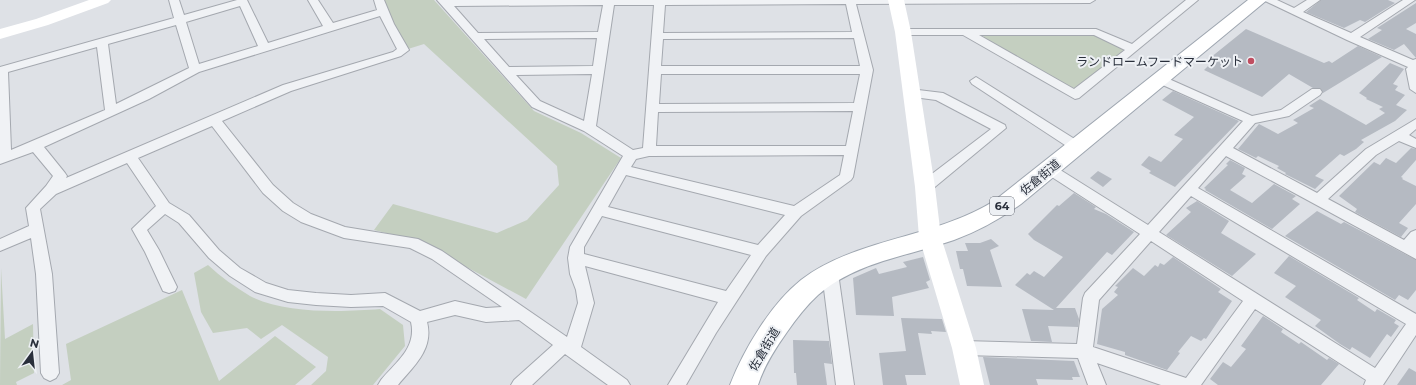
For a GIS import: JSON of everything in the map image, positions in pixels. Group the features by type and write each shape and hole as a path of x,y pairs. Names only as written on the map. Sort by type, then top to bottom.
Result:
{"main road":[{"name":"佐倉街道","path":"744,385 767,339 791,307 809,288 830,272 864,257 967,227 990,214 1016,197 1076,146 1259,0"}],"street":[{"path":"0,34 42,22 103,0"},
{"path":"174,0 195,69"},
{"path":"313,0 330,28"},
{"path":"677,385 710,328 761,252 796,212 846,177 850,150 867,70 850,0"},
{"path":"896,0 925,187 930,237 964,348 972,385"},
{"path":"443,2 1090,0"},
{"path":"1268,0 1415,65 1412,69 1416,89"},
{"path":"1295,12 1315,0"},
{"path":"1351,38 1410,0"},
{"path":"51,190 287,88 403,50 392,32 381,6 330,28 265,49 195,69 145,96 36,146 3,158 1,70 242,1 265,49"},
{"path":"589,128 609,1"},
{"path":"649,151 660,1"},
{"path":"968,34 1075,94 1133,49 1190,1"},
{"path":"443,2 536,104 589,128 631,155 649,151 850,150"},
{"path":"902,32 968,34 1096,32 1133,49"},
{"path":"475,36 604,35"},
{"path":"657,36 858,35"},
{"path":"102,42 111,111"},
{"path":"505,71 598,70"},
{"path":"655,70 867,70"},
{"path":"1160,78 1251,120"},
{"path":"976,81 1076,146"},
{"path":"1097,385 1084,351 1091,298 1251,120 1285,113 1316,92"},
{"path":"910,93 939,96 1000,128 925,187"},
{"path":"652,108 859,108"},
{"path":"214,120 268,189 288,207 306,218 344,232 412,243 437,255 569,346 621,385"},
{"path":"1318,200 1371,152 1400,136 1416,123"},
{"path":"1400,136 1416,144"},
{"path":"36,146 60,176 51,190 33,208 44,274 50,373"},
{"path":"1224,149 1411,250 1416,236"},
{"path":"520,385 569,346 586,303 584,290 578,274 576,258 577,247 631,155"},
{"path":"130,157 164,207 184,219 214,254 235,272 261,288 288,296 316,299 352,301 385,299 418,318 455,308 486,315 522,313"},
{"path":"1049,169 1254,298 1375,382 1416,322 1189,189"},
{"path":"623,170 796,212"},
{"path":"164,207 139,229 152,250 169,287"},
{"path":"598,210 761,252"},
{"path":"0,245 36,229"},
{"path":"576,258 730,299"},
{"path":"830,272 845,385"},
{"path":"1191,385 1254,298"},
{"path":"387,385 418,349 421,330 418,318"},
{"path":"964,348 1084,351 1183,385"}],"green space":[{"path":"384,0 434,0 534,111 581,133 621,158 526,299 418,241 374,230 393,204 497,233 527,220 559,185 557,166 424,44 408,49 395,32"},
{"path":"985,35 1096,35 1121,48 1124,52 1075,88 1066,87 981,39"},
{"path":"208,265 228,282 250,296 279,306 296,309 332,311 380,309 403,325 405,346 373,385 311,385 326,371 328,357 282,325 261,339 247,328 213,333 201,312 194,273"},
{"path":"1,268 5,339 33,324 34,373 16,382 17,385 0,385"},
{"path":"182,290 219,381 275,336 316,367 295,385 62,385 71,380 66,344"}],"building":[{"path":"1321,0 1388,0 1395,3 1365,22 1360,20 1344,28 1306,12"},
{"path":"1416,3 1416,23 1406,29 1416,34 1416,58 1404,44 1394,50 1368,39 1382,30 1377,28"},
{"path":"1246,29 1324,63 1329,61 1332,63 1358,46 1382,57 1323,93 1320,88 1313,88 1289,74 1262,97 1204,70 1210,64 1205,62"},
{"path":"1390,63 1404,69 1393,84 1398,86 1395,90 1405,95 1396,105 1407,110 1395,121 1361,140 1364,142 1356,149 1344,156 1340,154 1315,176 1324,180 1315,189 1285,174 1286,173 1277,168 1279,166 1258,156 1256,158 1238,149 1259,124 1278,134 1298,123 1293,120 1314,108 1309,106 1320,99 1366,125 1385,113 1379,109 1383,107 1366,99 1367,98 1359,93"},
{"path":"1173,91 1239,121 1175,187 1149,173 1151,171 1141,165 1149,156 1161,162 1183,139 1174,135 1194,117 1162,100"},
{"path":"1411,148 1416,149 1416,160 1401,177 1403,178 1402,179 1416,186 1416,204 1399,223 1408,228 1401,237 1355,212 1357,209 1339,196 1374,162 1380,165 1386,158 1396,163"},
{"path":"1230,160 1245,168 1242,174 1246,176 1230,190 1252,203 1274,184 1296,196 1292,199 1300,204 1272,229 1205,190 1206,189 1204,188 1228,165 1226,164"},
{"path":"1098,171 1112,179 1103,187 1090,178"},
{"path":"1074,193 1096,207 1094,209 1106,214 1134,232 1112,255 1107,252 1056,308 1075,308 1079,319 1078,327 1048,326 1052,342 1031,341 1022,309 1054,310 1015,285 1027,273 1030,275 1034,271 1044,277 1063,257 1034,240 1028,234 1057,205 1059,206"},
{"path":"1197,201 1229,221 1221,233 1256,254 1232,276 1166,235 1191,212 1186,208"},
{"path":"1317,211 1341,224 1344,222 1416,260 1416,290 1408,300 1399,295 1395,300 1285,236"},
{"path":"991,239 999,246 990,250 1002,287 967,286 963,269 960,269 956,251 968,251 965,243 980,243"},
{"path":"1289,256 1359,298 1357,300 1375,312 1377,309 1396,320 1394,323 1399,326 1391,337 1387,334 1370,358 1352,347 1350,350 1340,344 1315,326 1321,320 1285,297 1296,286 1274,273"},
{"path":"923,257 930,280 926,282 929,288 892,297 894,316 856,315 853,278 876,268 879,274 907,267 903,262"},
{"path":"1173,257 1221,289 1218,292 1232,301 1206,339 1204,338 1201,341 1191,336 1178,352 1180,353 1167,370 1125,355 1125,352 1097,344 1102,309 1118,295 1114,292 1118,287 1115,286 1133,268 1144,276 1155,265 1158,267 1160,263 1164,265"},
{"path":"1263,316 1283,329 1281,332 1299,344 1301,342 1327,360 1329,358 1339,364 1321,385 1218,385 1210,379 1223,362 1231,367 1246,349 1241,346"},
{"path":"901,318 942,319 946,332 931,331 932,334 918,333 926,375 905,375 907,385 883,385 879,353 906,351"},
{"path":"793,340 829,341 832,364 824,363 827,385 797,385 796,373 794,373"},
{"path":"983,357 1074,361 1080,377 1072,377 1073,380 1036,379 1038,385 990,385"},
{"path":"1409,368 1416,372 1416,385 1397,385"}],"place":[{"name":"ランドロームフードマーケット","path":"1251,61"}]}
